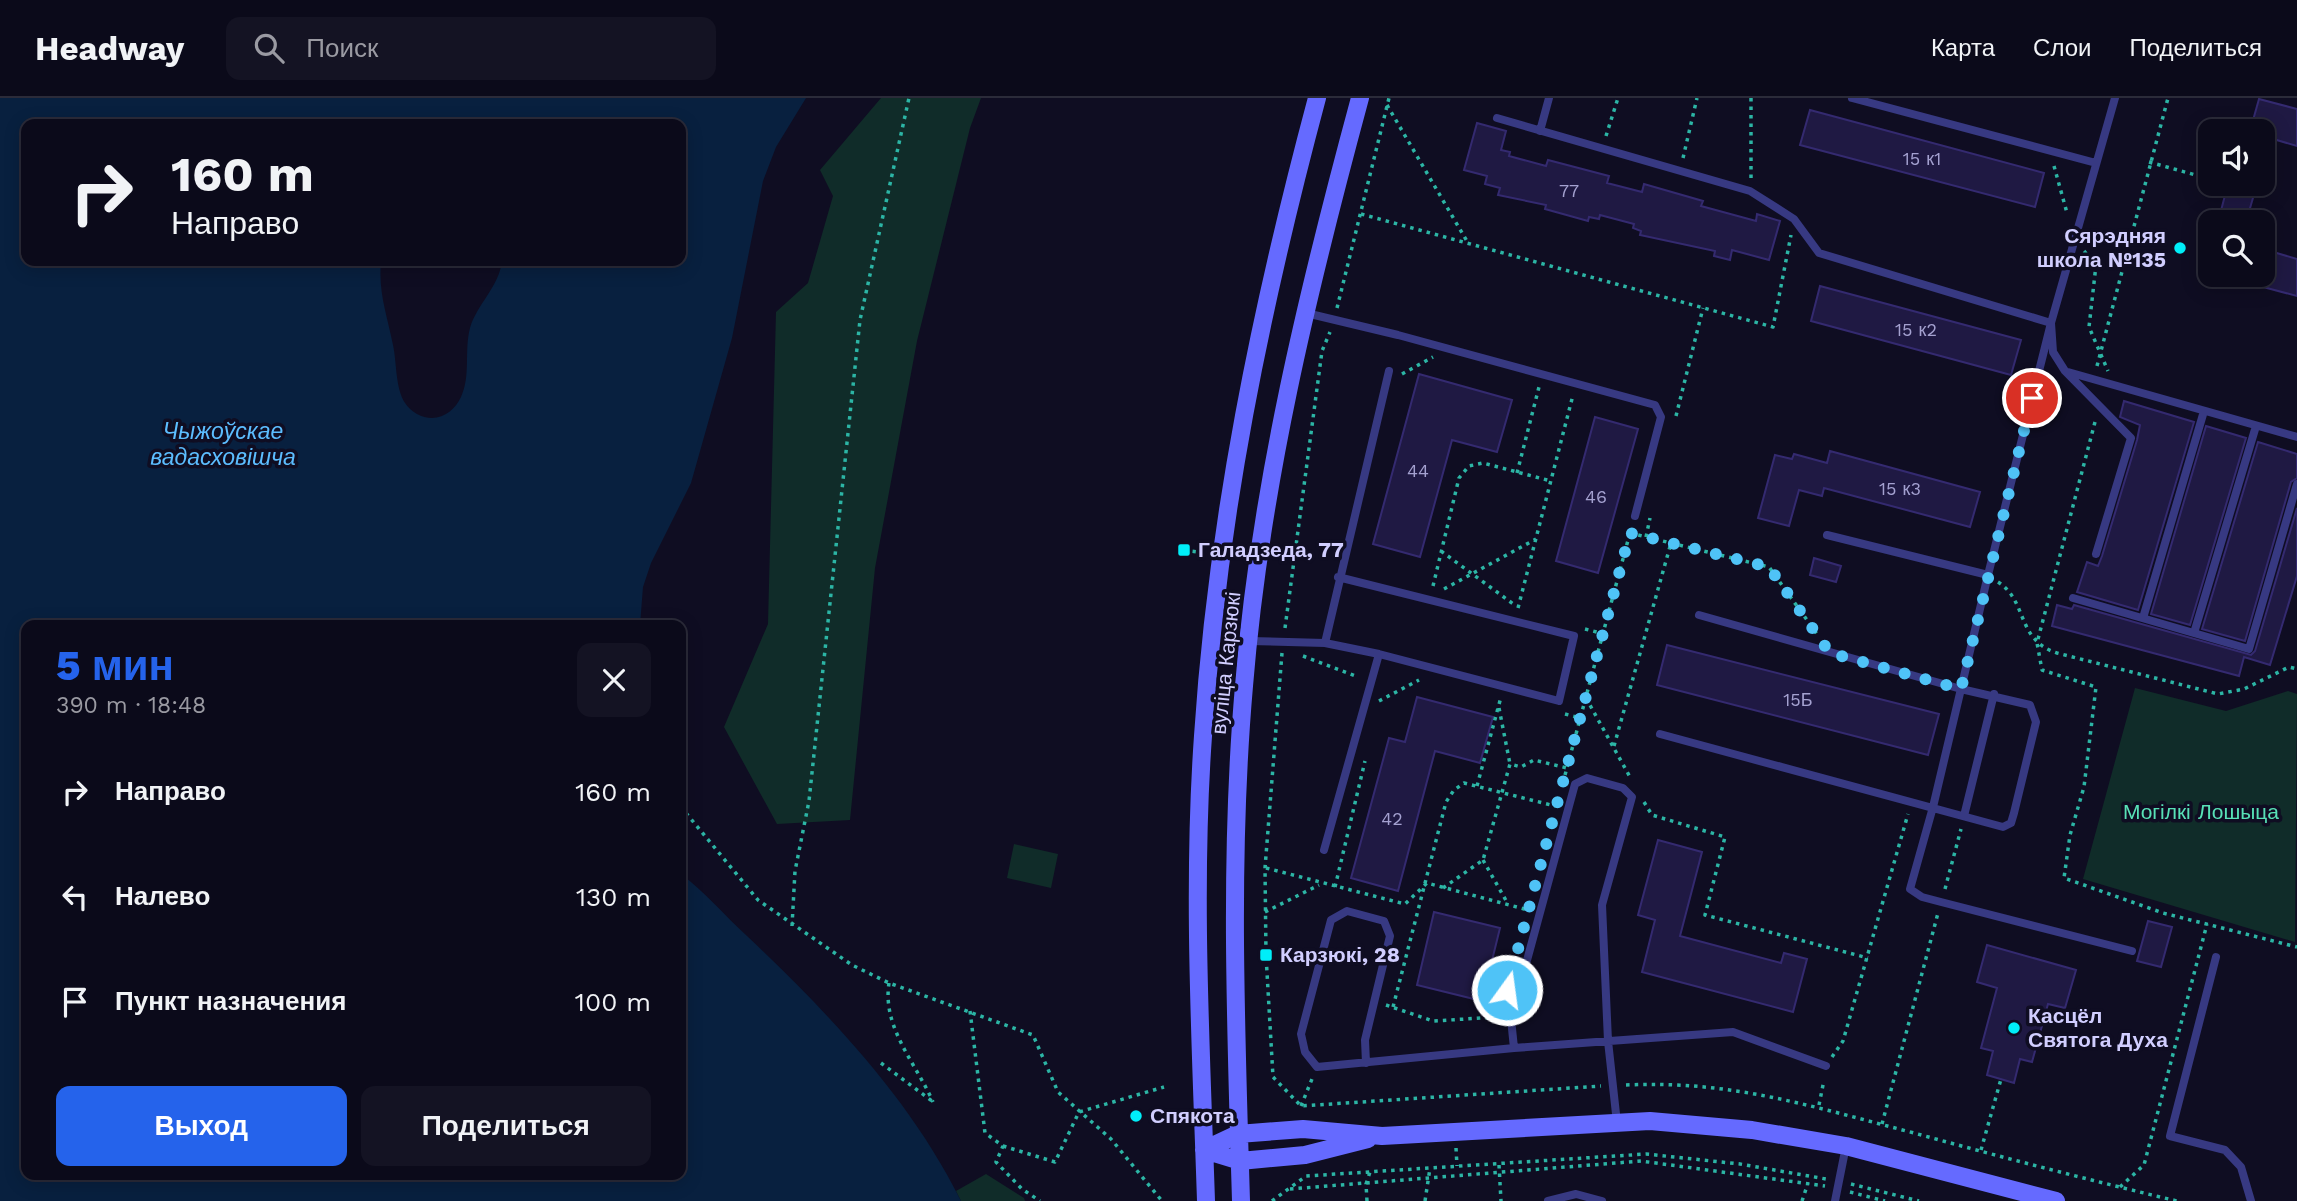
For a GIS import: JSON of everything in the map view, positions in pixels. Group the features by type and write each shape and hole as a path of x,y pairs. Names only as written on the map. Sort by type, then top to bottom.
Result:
{"street":[{"name":"вуліца Карзюкі","path":"1206,1201 1199,812 1212,634 1240,427 1317,98"},
{"name":"вуліца Карзюкі","path":"1241,1201 1238,1135 1237,842 1249,641 1272,481 1306,313 1360,98"},
{"path":"1204,1150 1238,1135 1303,1129 1382,1136 1650,1121 1752,1130 1846,1146 2056,1201"},
{"path":"1204,1150 1240,1161 1305,1155 1382,1136"}],"lane":[{"path":"1540,131 1549,98"},
{"path":"1853,98 2096,163"},
{"path":"2115,98 2051,323 1933,807 1910,889 1922,897 2132,951"},
{"path":"1497,118 1750,191 1794,219 1819,253 1838,261 2051,323"},
{"path":"1306,313 1577,382 1655,405 1661,417 1634,516"},
{"path":"2051,323 2053,352 2065,371 2132,438 2096,554"},
{"path":"1325,643 1338,577 1393,370"},
{"path":"2065,371 2297,437"},
{"path":"2143,618 2204,411"},
{"path":"2194,633 2256,426"},
{"path":"2073,597 2249,649 2297,484"},
{"path":"1828,535 1988,575"},
{"path":"1249,641 1325,643 1379,654 1559,701 1574,636 1338,577"},
{"path":"1660,734 2003,827 2011,823 2036,722 2035,712 2030,705 1994,694 1961,689 1699,615"},
{"path":"1324,850 1379,654"},
{"path":"1964,816 1994,694"},
{"path":"1514,1048 1511,1018 1576,784 1587,778 1623,788 1632,797 1602,905 1608,1041 1617,1123"},
{"path":"1366,1063 1365,1040 1390,936 1384,921 1347,911 1331,920 1301,1034 1305,1052 1317,1067 1366,1063 1514,1048 1733,1032 1826,1066"},
{"path":"2216,957 2170,1136 2225,1150 2241,1167 2251,1201"},
{"path":"1835,1201 1846,1146"},
{"path":"1548,1201 1576,1194 1602,1201"}],"path":[{"path":"792,926 795,870 809,801 860,320 909,98"},
{"path":"1283,641 1322,351 1334,320 1389,98"},
{"path":"1602,148 1618,98"},
{"path":"1680,170 1697,98"},
{"path":"1750,191 1751,98"},
{"path":"2098,382 2100,349 2168,98"},
{"path":"1387,106 1468,244"},
{"path":"2049,151 2075,239 2096,265 2089,327 2114,386"},
{"path":"2149,162 2198,176"},
{"path":"1361,214 1773,327 1794,219"},
{"path":"1393,370 1394,378 1434,356"},
{"path":"1505,608 1517,612 1577,382"},
{"path":"1517,473 1540,384"},
{"path":"2099,407 2037,643 2042,670 2096,687 2084,787 2070,835 2064,878 2163,913 2297,947"},
{"path":"1455,594 1432,588 1459,478 1469,466 1483,463 1551,481"},
{"path":"1563,781 1634,516"},
{"path":"1630,533 1769,567 1830,653"},
{"path":"1443,590 1536,539"},
{"path":"1614,747 1671,543"},
{"path":"1441,551 1518,608"},
{"path":"1988,575 2006,587 2030,635 2037,643 2042,648 2057,653 2218,694 2244,689 2289,667 2297,669"},
{"path":"1579,628 1604,634"},
{"path":"1282,652 1290,653"},
{"path":"1298,654 1320,665 1383,685 1376,714"},
{"path":"1379,701 1423,677"},
{"path":"1488,693 1514,700"},
{"path":"1477,786 1501,696"},
{"path":"1586,698 1632,781"},
{"path":"1443,888 1483,860 1510,764 1499,706"},
{"path":"1554,711 1580,718"},
{"path":"1335,887 1367,754"},
{"path":"1510,764 1521,767 1534,760 1567,768"},
{"path":"1393,1007 1446,802 1454,790 1464,783 1557,806 1553,819"},
{"path":"1639,793 1651,815 1725,837 1705,915 1868,958"},
{"path":"1819,1105 1826,1066 1843,1041 1911,802"},
{"path":"687,813 758,900 852,965 889,983 1033,1035 1058,1092 1111,1139 1162,1201"},
{"path":"1882,1124 1964,816"},
{"path":"1483,860 1509,905"},
{"path":"1265,868 1405,904 1427,883"},
{"path":"1427,883 1528,910 1531,897"},
{"path":"1265,912 1321,884"},
{"path":"2120,1187 2144,1165 2207,924"},
{"path":"881,1063 909,1087 933,1102 899,1039 886,1004 889,983"},
{"path":"1374,1001 1433,1021 1500,1017"},
{"path":"970,1011 985,1133 1003,1146 1055,1161 1079,1112 1164,1087"},
{"path":"1301,1106 1317,1067"},
{"path":"1981,1150 2001,1079"},
{"path":"1003,1146 996,1162 1022,1189 1040,1201"},
{"path":"1272,1201 1306,1176 1646,1154 1740,1164 1810,1176 1885,1201"},
{"path":"1289,1189 1641,1161 1839,1185 1919,1201"},
{"path":"1499,1165 1501,1201"},
{"path":"1425,1201 1430,1168"},
{"path":"1367,1201 1366,1184 1370,1172"},
{"path":"1802,1201 1810,1176"}],"green space":[{"path":"881,98 981,98 970,128 917,341 875,568 850,820 777,824 724,727 768,624 776,312 808,283 833,196 820,170"},
{"name":"Могілкі Лошыца","path":"2135,688 2226,711 2288,691 2297,694 2295,942 2083,879"},
{"path":"1014,844 1058,854 1051,888 1007,878"},
{"path":"986,1174 1025,1201 961,1201 956,1191"}],"water":[{"name":"Чыжоўскае вадасховішча","path":"0,98 806,98 776,147 763,181 732,338 691,483 651,563 643,587 640,620 21,620 21,1180 686,1180 686,878 808,996 866,1059 918,1127 961,1201 0,1201","holes":["21,119 686,119 686,266 501,266 470,328 466,380 461,397 449,412 437,418 428,418 407,406 402,397 382,293 381,266 21,266"]}],"building":[{"path":"2259,99 2297,109 2297,146 2275,140 2275,119 2253,119"},
{"path":"1810,110 2044,173 2035,207 1800,145"},
{"path":"1477,123 1506,131 1501,150 1510,152 1509,156 1546,166 1548,160 1609,176 1607,183 1642,192 1644,184 1703,201 1701,206 1756,221 1757,214 1780,221 1769,260 1732,250 1730,260 1714,256 1715,251 1640,235 1641,231 1633,228 1634,224 1600,215 1599,219 1589,217 1588,221 1545,209 1546,205 1498,195 1500,188 1485,184 1487,176 1464,170"},
{"path":"2225,196 2254,196 2249,210 2221,210"},
{"path":"2275,253 2297,259 2297,296 2263,287 2275,287"},
{"path":"1820,286 2021,340 2011,375 1811,321"},
{"path":"1419,374 1512,400 1497,452 1452,440 1420,557 1373,544"},
{"path":"2124,401 2194,422 2138,610 2077,592 2087,562 2098,566 2102,556 2137,440 2140,425 2120,417"},
{"path":"1595,417 1638,429 1598,573 1556,561"},
{"path":"2206,426 2246,438 2190,625 2151,614"},
{"path":"2258,442 2297,454 2297,478 2291,482 2245,641 2202,629"},
{"path":"1830,451 1980,492 1970,527 1824,488 1822,496 1799,490 1789,526 1758,518 1775,455 1792,459 1794,454 1827,463"},
{"path":"2297,508 2297,576 2270,665 2244,657 2239,676 2052,626 2057,605 2072,609 2074,605 2251,655 2255,651"},
{"path":"1814,558 1841,566 1836,582 1810,575"},
{"path":"1667,645 1939,714 1928,755 1657,685"},
{"path":"1417,697 1493,717 1480,763 1435,751 1398,891 1351,878 1389,738 1405,742"},
{"path":"1658,840 1702,852 1680,936 1781,963 1784,953 1807,959 1793,1012 1642,972 1655,920 1638,915"},
{"path":"1434,912 1500,928 1482,1001 1417,985"},
{"path":"2148,921 2172,927 2161,967 2137,961"},
{"name":"Касцёл Святога Духа","path":"1987,945 2076,970 2065,1008 2048,1004 2032,1062 2020,1059 2014,1083 1987,1075 1993,1051 1981,1048 1997,988 1977,982"}],"place":[{"name":"Сярэдняя школа №135","path":"2180,248"},
{"name":"Галадзеда, 77","path":"1184,550"},
{"name":"Карзюкі, 28","path":"1266,955"},
{"name":"Касцёл Святога Духа","path":"2014,1028"},
{"name":"Спякота","path":"1136,1116"}],"route":[{"path":"1507,990 1630,533 1769,567 1830,653 1961,689 2032,398"}]}
